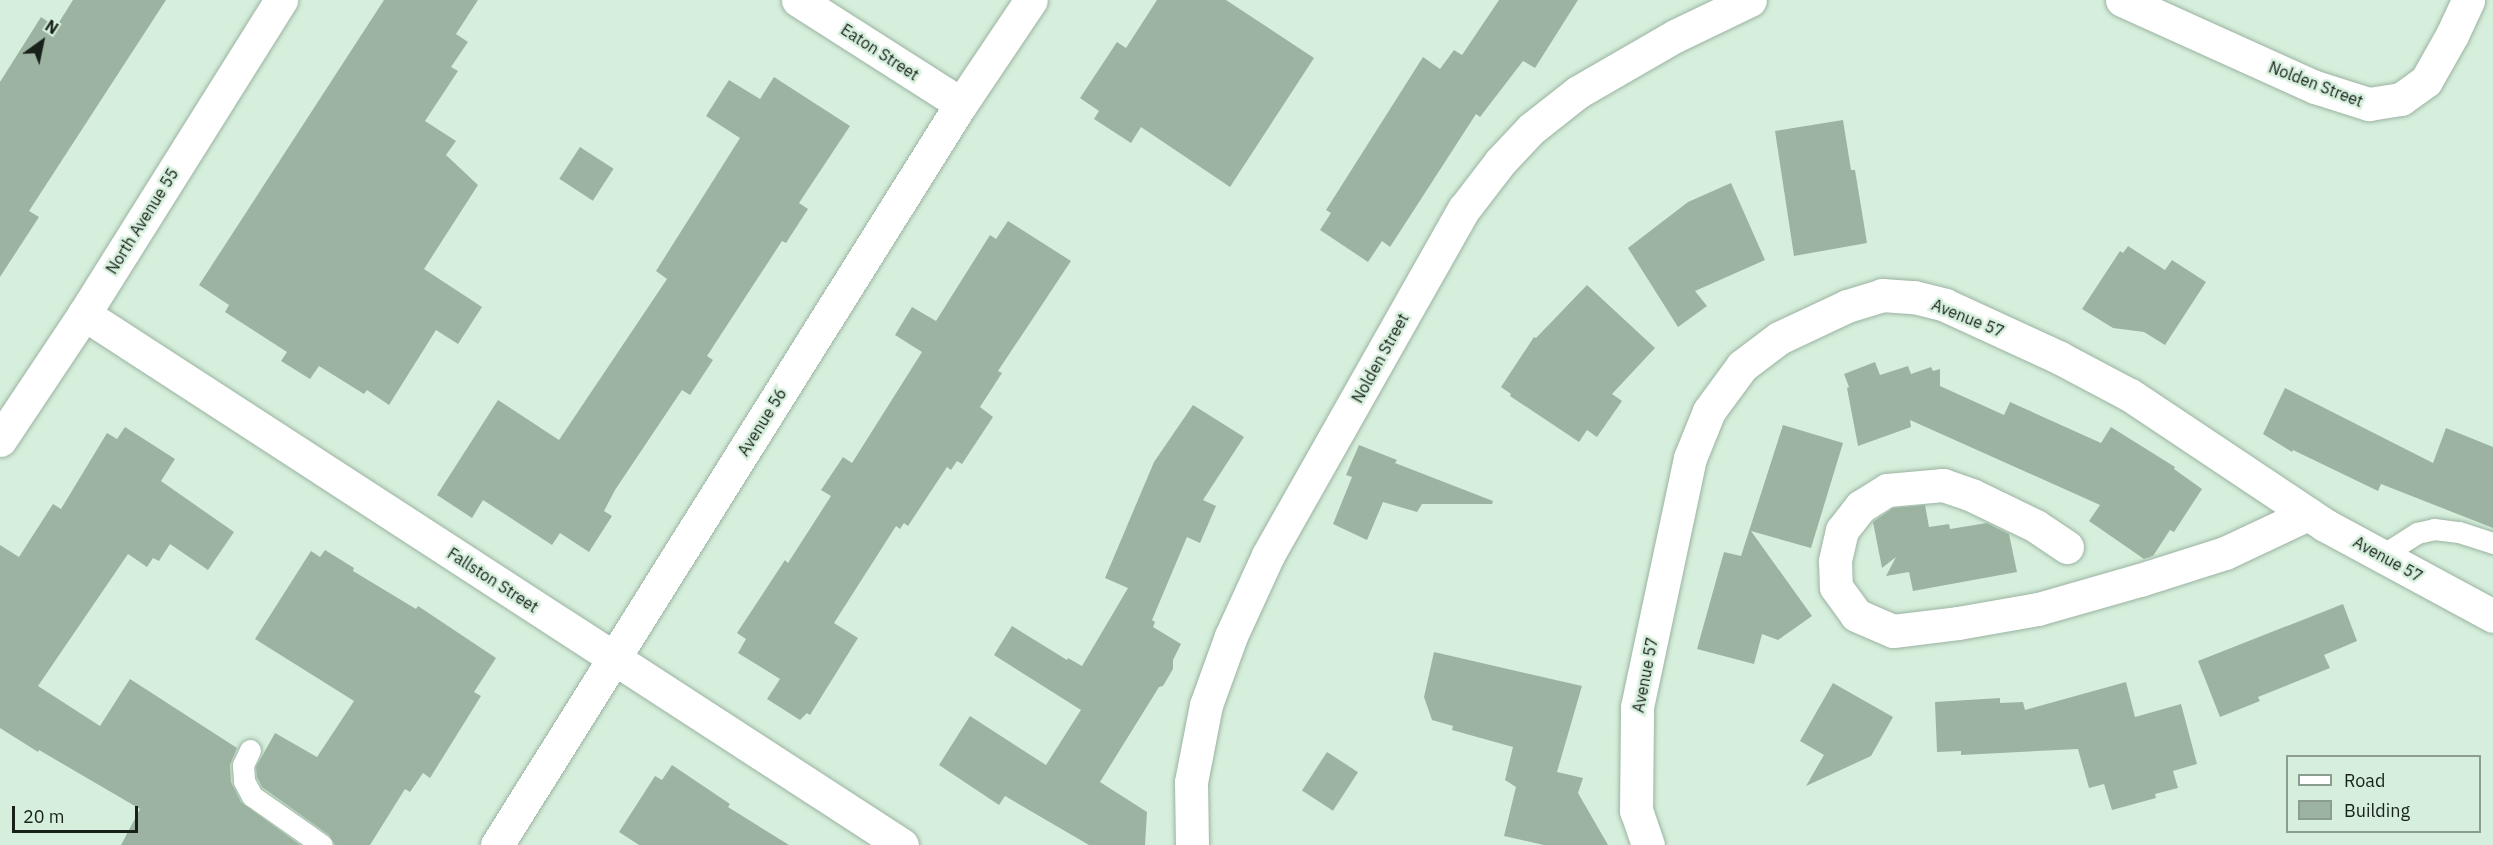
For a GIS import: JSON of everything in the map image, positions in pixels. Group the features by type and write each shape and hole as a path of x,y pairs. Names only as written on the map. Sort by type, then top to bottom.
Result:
{"street":[{"name":"North Avenue 55","path":"0,440 84,314 281,0"},
{"name":"Eaton Street","path":"798,0 961,104"},
{"name":"Avenue 56","path":"497,845 961,104 1030,0"},
{"name":"Nolden Street","path":"1192,845 1191,782 1206,705 1231,636 1268,555 1464,209 1500,162 1531,129 1578,92 1675,36 1750,0"},
{"name":"Nolden Street","path":"2122,0 2315,87 2369,104 2401,99 2426,81 2452,35 2468,0"},
{"name":"Avenue 57","path":"1648,845 1636,811 1636,707 1690,458 1709,411 1742,366 1779,338 1847,306 1882,295 1914,297 1944,305 2060,358 2130,395 2308,514 2493,616"},
{"name":"Fallston Street","path":"84,314 902,845"},
{"path":"2067,547 2036,526 1972,495 1943,485 1887,490 1861,506 1842,530 1835,561 1836,587 1856,615 1893,631 1958,622 2038,609 2166,572 2225,553 2308,514"}],"lane":[{"path":"2381,556 2417,533 2434,529 2459,532 2493,543"},
{"path":"250,750 243,765 244,781 252,796 322,845"}],"building":[{"path":"73,0 166,0 29,211 39,217 0,277 0,82 41,17 56,27"},
{"path":"384,0 478,0 456,34 468,42 451,67 458,71 425,121 456,141 446,155 478,185 424,269 482,307 458,344 436,330 389,405 367,390 364,394 319,366 310,379 281,361 287,352 225,312 229,305 199,285"},
{"path":"1157,0 1226,0 1314,58 1230,187 1141,127 1131,143 1094,119 1099,111 1080,98 1117,42 1126,48"},
{"path":"1499,0 1578,0 1535,68 1523,61 1480,117 1476,114 1390,247 1382,241 1368,262 1320,230 1331,213 1326,210 1423,57 1440,69 1454,50 1462,55"},
{"path":"774,77 850,126 799,203 808,209 786,243 782,241 707,356 713,360 690,395 682,390 615,490 604,511 612,516 589,552 560,533 552,545 483,500 472,518 437,495 498,400 559,440 667,279 656,271 740,138 706,116 729,80 760,99"},
{"path":"1843,120 1851,170 1855,170 1867,243 1794,256 1775,131"},
{"path":"580,147 614,169 593,201 559,179"},
{"path":"1731,183 1765,260 1695,291 1707,306 1678,327 1628,248 1688,202"},
{"path":"1008,221 1071,261 998,371 1002,373 980,407 993,417 962,464 957,461 951,470 947,467 908,526 904,523 900,529 896,526 834,623 858,638 810,715 807,713 800,720 767,699 780,679 738,653 746,639 737,633 785,560 788,563 831,496 821,490 843,457 852,463 922,352 895,335 912,307 936,321 990,235 996,239"},
{"path":"2128,246 2165,270 2172,260 2206,282 2165,345 2144,332 2113,328 2082,309 2120,251 2123,253"},
{"path":"1587,285 1655,348 1612,394 1622,401 1597,437 1587,430 1579,442 1510,396 1511,394 1501,387 1534,337 1536,338"},
{"path":"1875,362 1880,375 1908,366 1911,374 1931,367 1933,371 1940,369 1940,386 2004,415 2010,402 2101,443 2111,427 2175,467 2174,469 2202,489 2174,532 2170,530 2153,556 2144,559 2089,521 2100,505 1910,420 1911,427 1858,446 1847,388 1849,387 1844,374"},
{"path":"2285,388 2433,463 2446,428 2493,447 2493,528 2381,484 2378,491 2293,450 2292,452 2263,434"},
{"path":"1193,405 1244,437 1203,500 1216,506 1200,543 1187,537 1152,620 1155,622 1153,627 1181,644 1173,660 1173,669 1163,686 1159,687 1100,782 1147,812 1145,845 1089,845 1005,796 999,805 939,765 970,716 1046,765 1081,710 994,655 1012,626 1067,660 1068,658 1082,666 1128,588 1105,578 1154,462"},
{"path":"1783,425 1843,443 1811,548 1751,531 1812,616 1778,640 1762,634 1754,664 1697,649 1724,552 1741,556"},
{"path":"125,427 175,459 161,481 234,532 208,570 170,544 159,561 153,558 147,567 128,554 38,686 100,726 130,679 237,748 230,765 231,782 241,802 300,845 121,845 140,809 0,728 0,545 19,557 53,504 61,509 107,433 117,439"},
{"path":"1359,445 1397,460 1395,463 1493,501 1492,504 1422,504 1417,512 1383,502 1367,540 1333,524 1352,477 1346,475"},
{"path":"1925,505 1929,527 1949,524 1950,529 1987,523 2009,534 2017,572 1913,591 1909,572 1886,576 1896,557 1882,568 1873,522 1893,508"},
{"path":"325,550 354,568 353,571 416,609 418,606 496,658 474,692 481,696 430,778 423,773 410,792 405,789 370,845 335,845 329,835 262,787 257,777 256,767 275,733 317,757 354,701 255,639 311,551 320,557"},
{"path":"2343,604 2357,641 2324,655 2330,668 2258,697 2260,701 2220,717 2198,661"},
{"path":"1434,652 1582,686 1557,772 1583,778 1578,793 1608,845 1544,845 1504,836 1516,787 1505,780 1513,747 1452,730 1453,726 1432,720 1424,697"},
{"path":"2126,682 2135,717 2181,704 2197,764 2173,771 2178,788 2155,794 2156,798 2112,810 2104,784 2089,788 2078,749 1961,755 1961,751 1937,752 1935,702 2000,698 2000,703 2023,702 2025,710"},
{"path":"1833,683 1893,717 1871,756 1806,786 1824,755 1800,741"},
{"path":"1327,752 1358,772 1333,811 1302,791"},
{"path":"672,765 730,804 728,807 789,845 639,845 619,832 655,776 662,780"}]}
